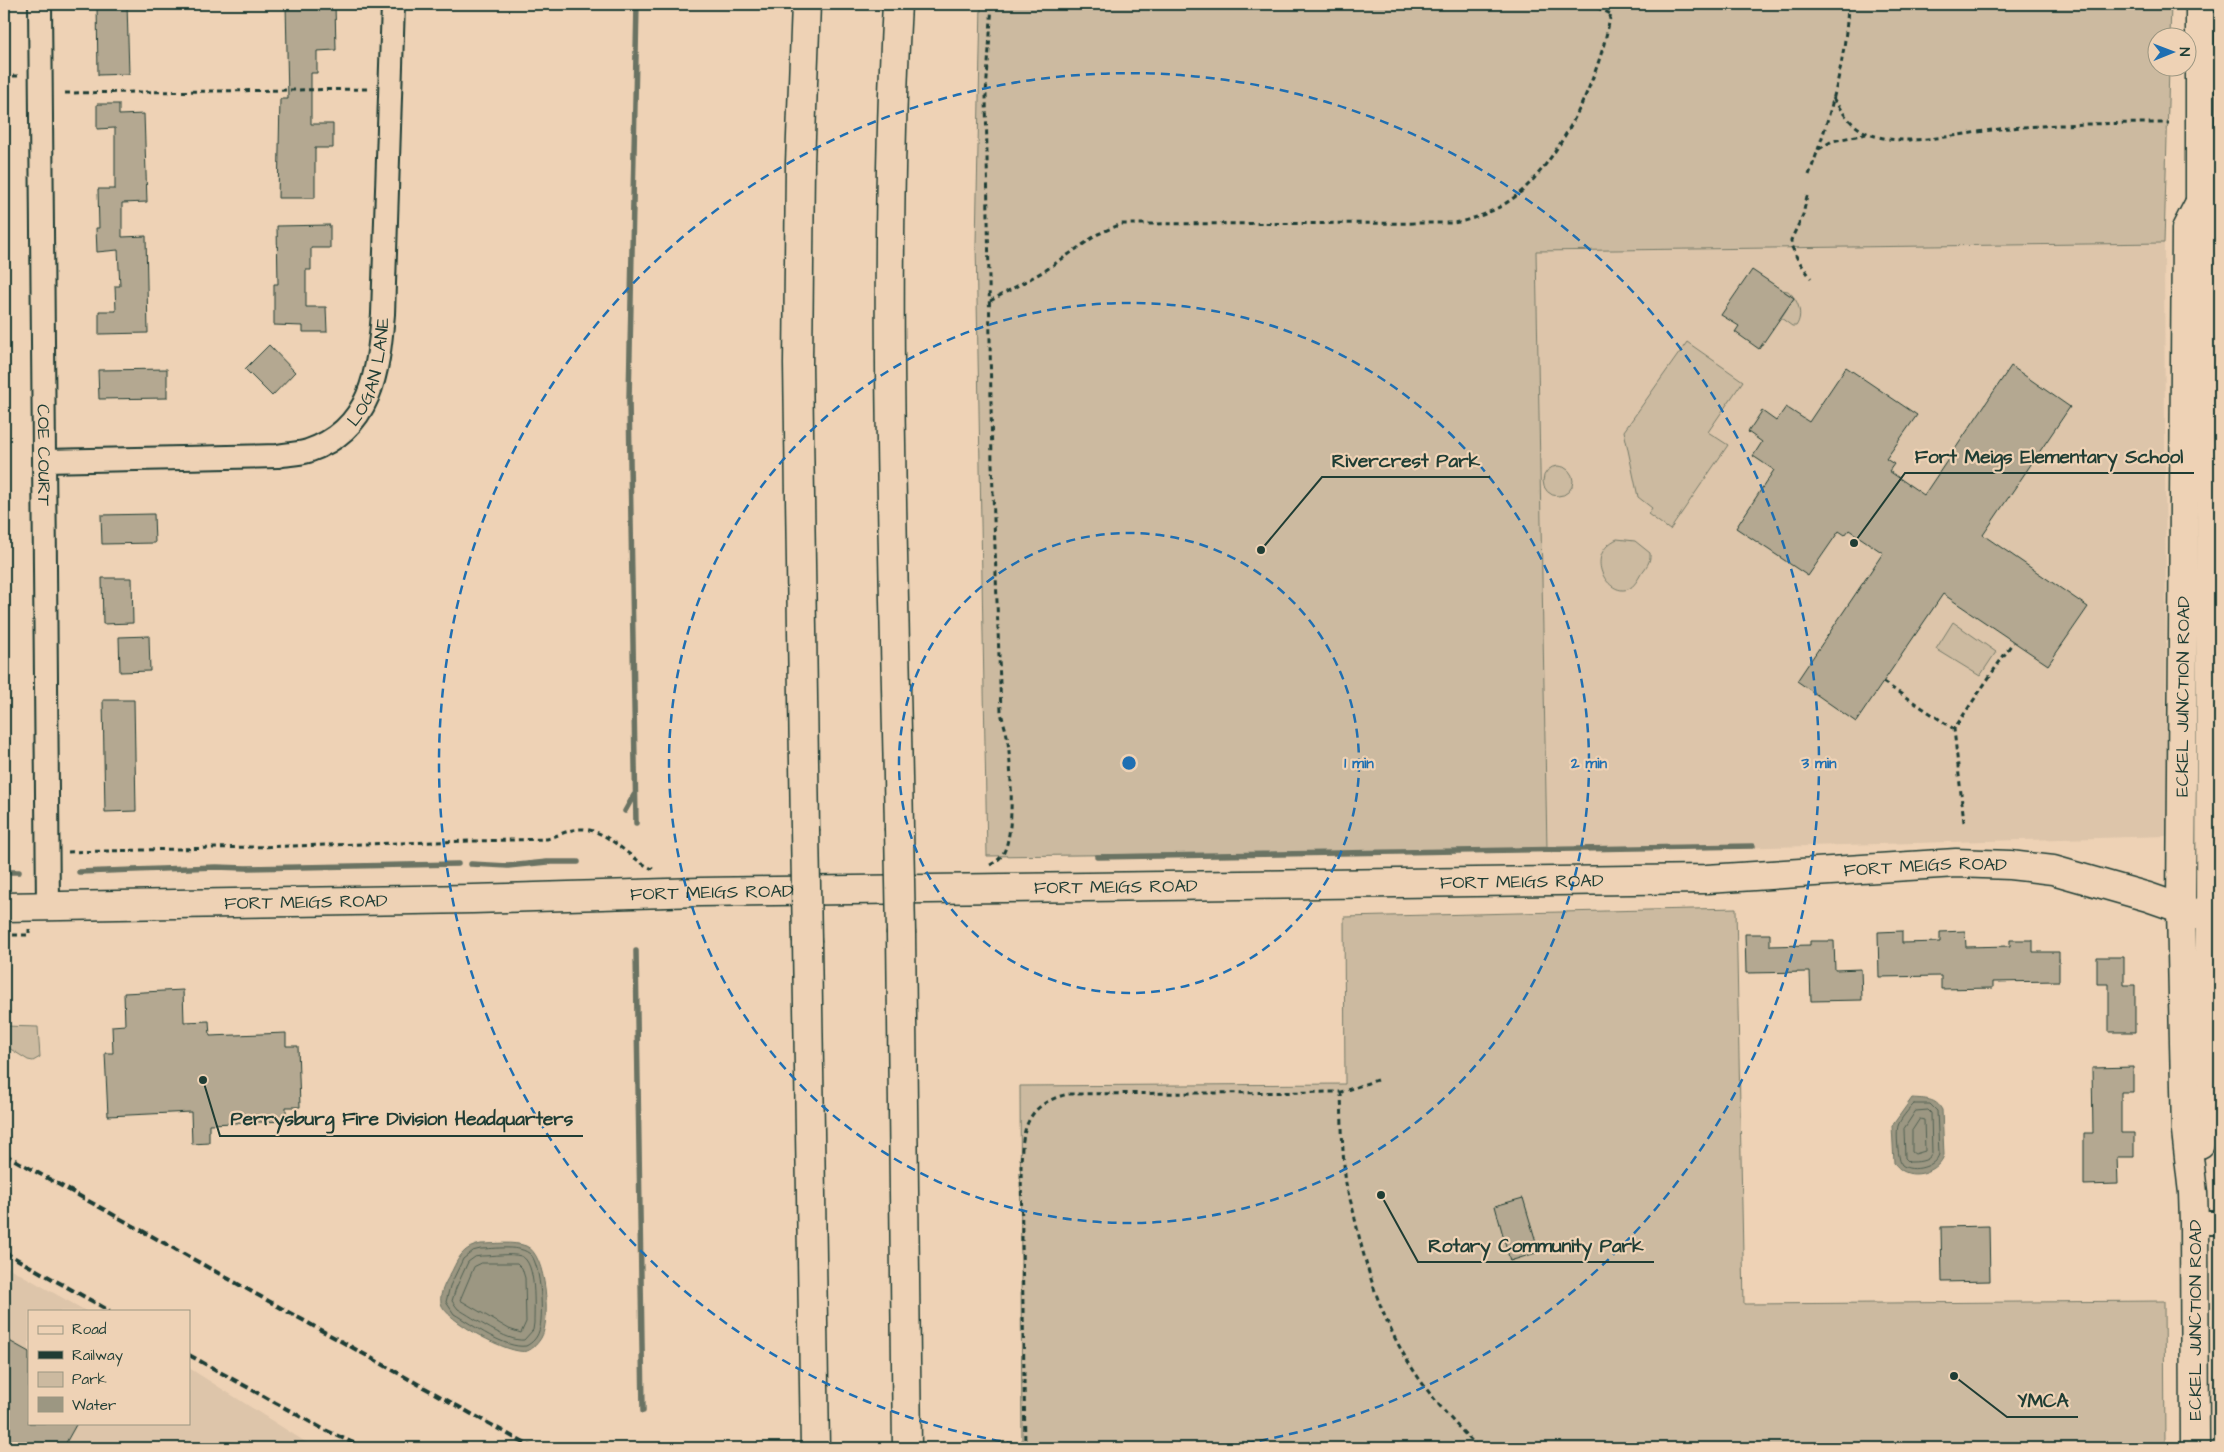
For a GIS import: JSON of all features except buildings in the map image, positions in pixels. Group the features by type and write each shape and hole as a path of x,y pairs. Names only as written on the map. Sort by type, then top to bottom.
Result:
{"main road":[{"path":"806,4 800,163 798,354 815,1448"},
{"path":"897,4 890,206 890,379 901,934 907,1448"},
{"name":"ECKEL JUNCTION ROAD","path":"2193,1193 2206,1094 2215,920 2206,537 2212,227 2200,202 2200,4"},
{"name":"ECKEL JUNCTION ROAD","path":"2195,1448 2207,1223 2193,1193 2186,1131 2181,908 2206,537"},
{"name":"FORT MEIGS ROAD","path":"4,907 473,899 700,892 1707,879 1956,863 2010,865 2053,870 2085,878 2215,920"}],"street":[{"name":"COE COURT","path":"40,4 48,906"},
{"name":"LOGAN LANE","path":"45,461 278,456 306,451 319,446 332,439 352,423 368,398 379,357 383,314 393,4"}],"path":[{"path":"985,868 997,861 1004,851 1010,824 1008,741 1001,712 992,464 986,94 992,4"},
{"path":"1589,4 1611,14"},
{"path":"990,302 1046,270 1098,234 1122,224 1454,223 1470,220 1490,212 1525,188 1553,153 1580,108 1594,76 1603,48 1612,4"},
{"path":"1809,175 1819,149 1833,98 1845,42 1848,4"},
{"path":"4,76 29,76"},
{"path":"65,93 369,88"},
{"path":"1833,98 1847,119 1867,134"},
{"path":"1819,149 1832,141 1867,134 1894,140 1921,140 2008,128 2069,124 2169,123"},
{"path":"1807,196 1803,215 1791,240 1791,246 1811,278"},
{"path":"1964,822 1954,729 2013,642"},
{"path":"1883,682 1954,729"},
{"path":"63,852 547,838 578,829 596,832 621,848 638,863 658,871"},
{"path":"4,934 29,935"},
{"path":"1025,1448 1022,1136 1026,1124 1036,1110 1046,1102 1057,1097 1082,1094 1341,1092 1377,1080"},
{"path":"1341,1092 1346,1183 1360,1245 1379,1307 1401,1352 1421,1383 1455,1425 1479,1448"}],"shaded area":[{"path":"2164,243 2167,836 1735,848 1547,850 1536,251"},
{"path":"4,1265 84,1310 28,1310 28,1424 190,1424 190,1369 315,1448 4,1448"}],"green space":[{"path":"981,4 2171,4 2170,28 2146,28 2146,78 2169,78 2164,243 1536,251 1547,850 987,856 976,243"},
{"path":"1782,290 1792,294 1799,307 1800,317 1796,326 1792,326 1781,318 1794,298"},
{"path":"1687,342 1743,381 1708,432 1728,445 1670,530 1648,514 1652,508 1638,497 1624,431"},
{"path":"1558,466 1569,470 1573,481 1569,492 1558,496 1547,492 1543,481 1547,470"},
{"path":"1617,539 1635,541 1650,553 1650,559 1646,567 1634,585 1628,589 1621,590 1613,587 1602,573 1600,564 1601,555 1607,546"},
{"path":"1953,622 1996,652 1980,676 1936,649"},
{"path":"1736,908 1744,1304 2164,1301 2165,1448 1022,1448 1020,1086 1345,1084 1344,917"},
{"path":"4,1026 38,1027 40,1057 33,1061 28,1060 4,1045"}],"water":[{"path":"1912,1098 1933,1101 1940,1106 1942,1110 1944,1155 1942,1160 1933,1169 1915,1174 1903,1171 1894,1163 1892,1126"},
{"path":"481,1244 521,1244 533,1252 539,1262 545,1289 546,1318 541,1338 535,1346 527,1351 507,1348 479,1335 453,1318 441,1303 444,1286 460,1257 470,1247"}],"waterway":[{"path":"636,823 629,400 637,4"},
{"path":"625,811 634,795"},
{"path":"1097,857 1753,846"},
{"path":"471,864 508,866 547,862 578,862"},
{"path":"79,872 216,867 458,864"},
{"path":"4,872 19,872"},
{"path":"636,951 643,1411"}],"railway":[{"path":"4,1154 533,1448"},
{"path":"4,1252 108,1310"},
{"path":"190,1356 323,1429 364,1448"}],"place":[{"name":"Fort Meigs Elementary School","path":"1854,543"},
{"name":"Rivercrest Park","path":"1261,550"},
{"name":"Perrysburg Fire Division Headquarters","path":"203,1080"},
{"name":"Rotary Community Park","path":"1381,1195"},
{"name":"YMCA","path":"1954,1376"}]}
